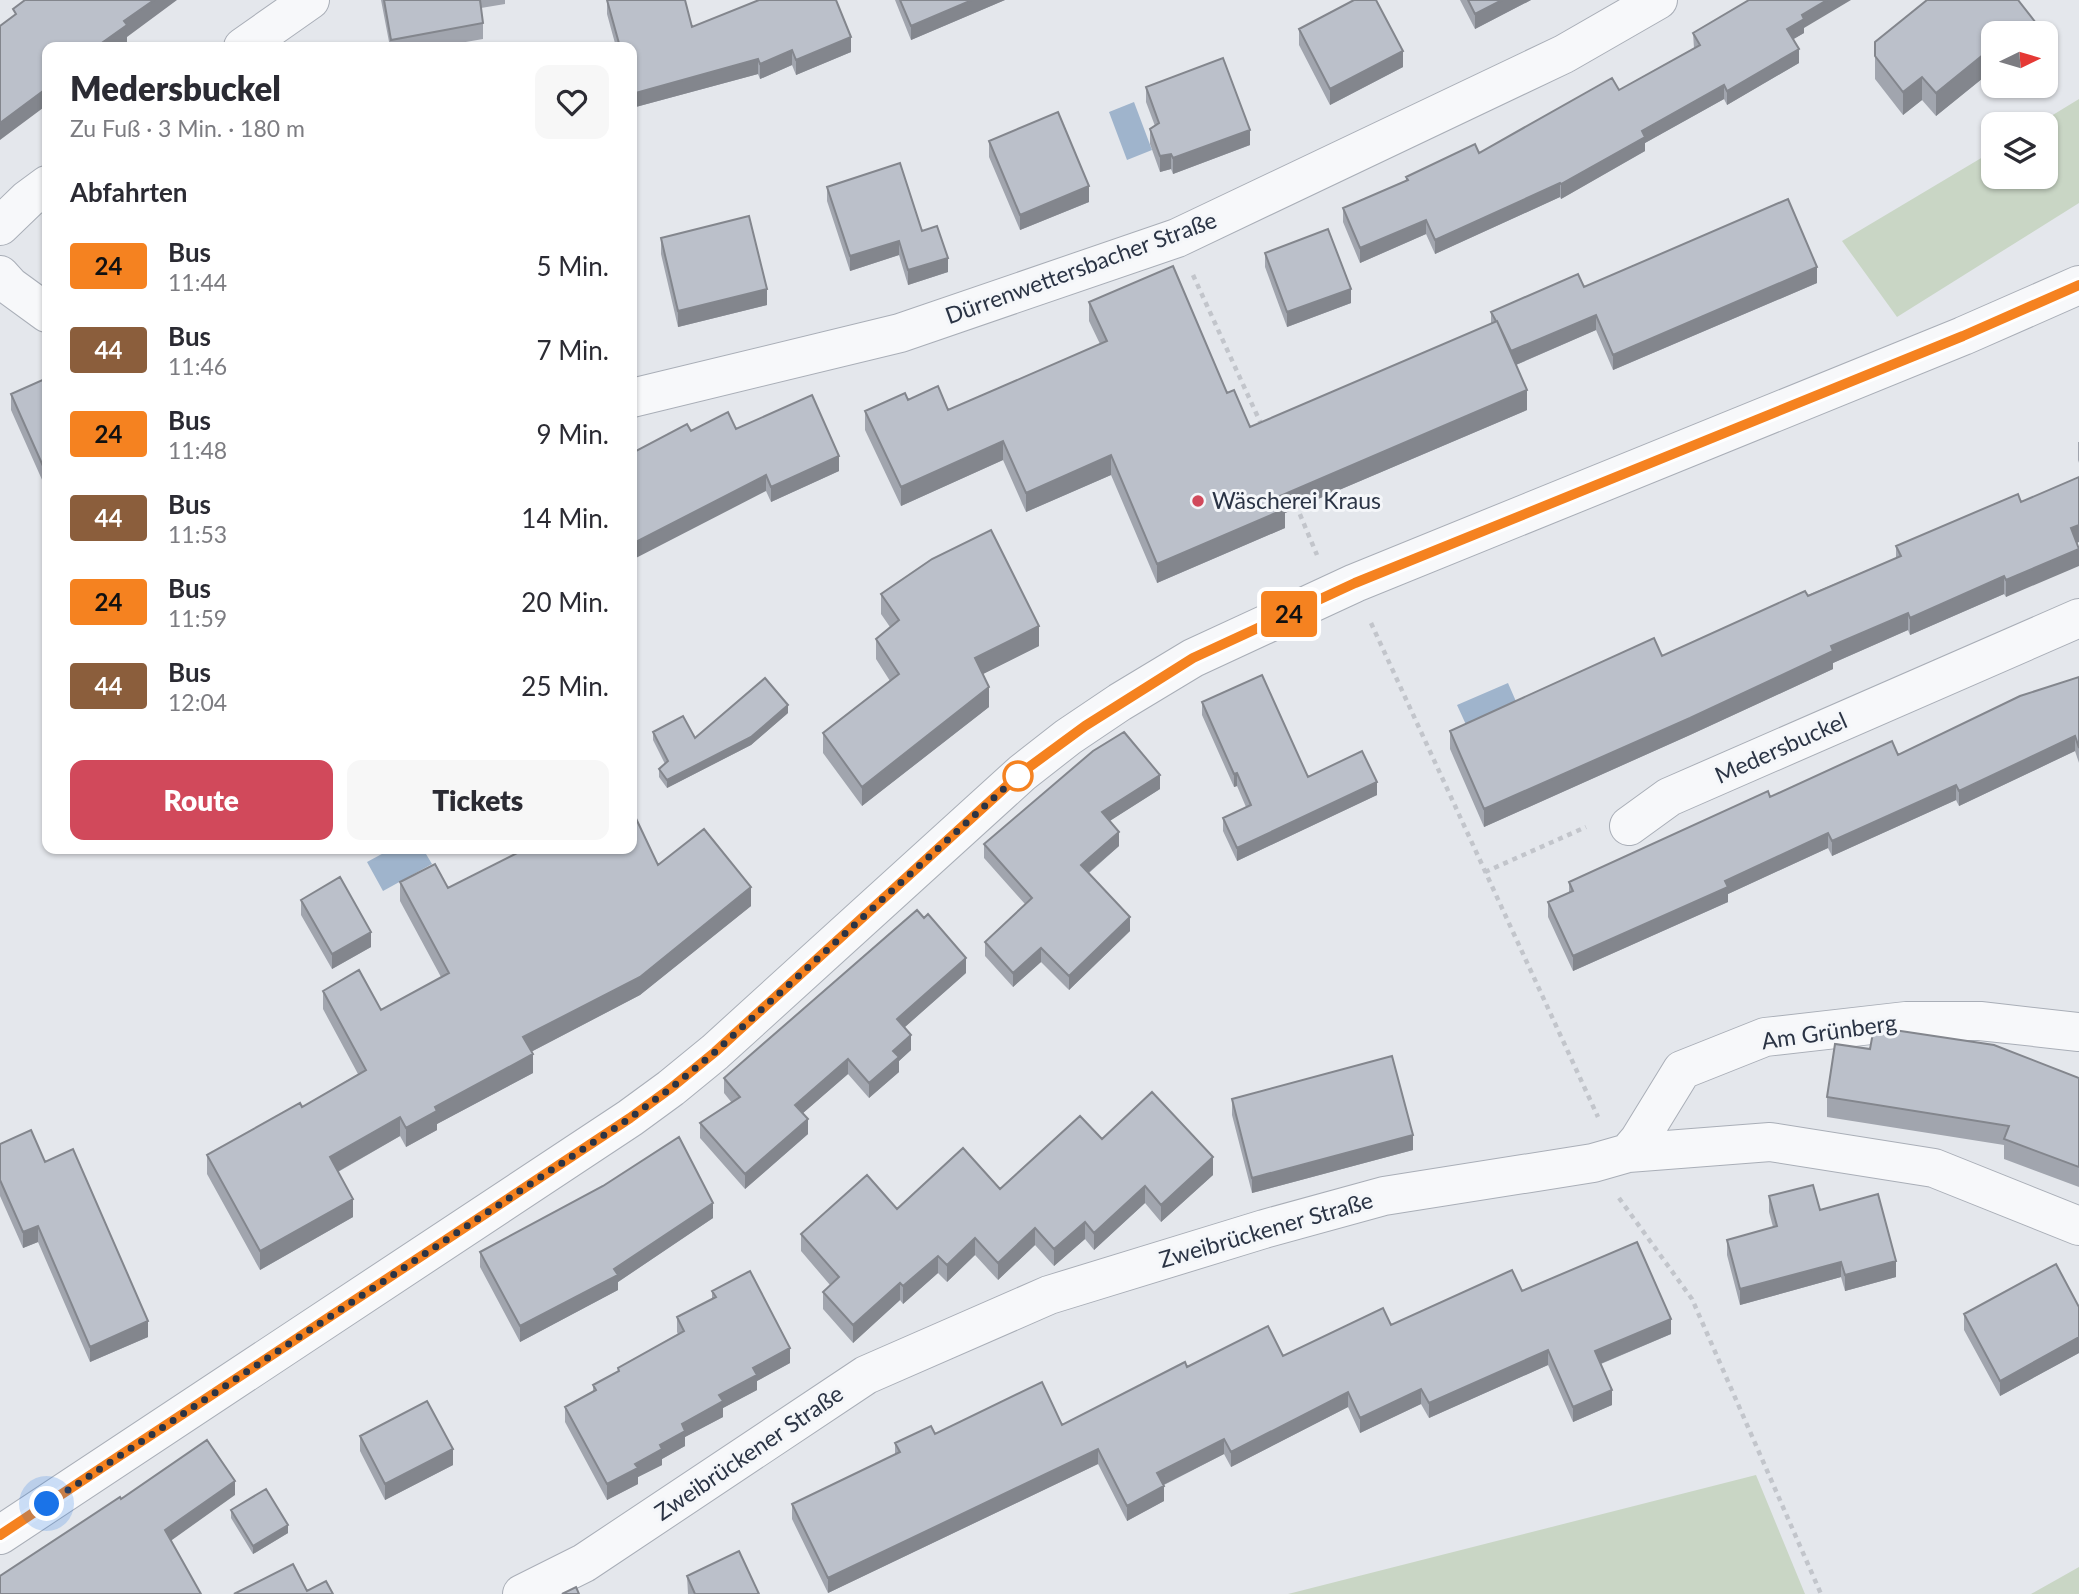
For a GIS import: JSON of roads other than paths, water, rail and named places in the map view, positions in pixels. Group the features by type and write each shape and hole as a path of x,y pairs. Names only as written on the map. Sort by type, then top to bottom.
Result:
{"street":[{"path":"250,42 310,0"},
{"name":"Dürrenwettersbacher Straße","path":"637,397 900,333 1177,238 1564,54 1658,0"},
{"path":"0,226 42,189"},
{"path":"0,275 10,286 42,309"},
{"path":"0,1535 618,1126 671,1088 715,1052 1021,773 1120,702 1193,658 1355,583 1963,336 2079,285"},
{"name":"Medersbuckel","path":"1629,826 1669,797 2079,618"},
{"name":"Am Grünberg","path":"1610,1158 1639,1140 1682,1070 1765,1037 1906,1021 1980,1021 2079,1032"},
{"name":"Zweibrückener Straße","path":"522,1594 584,1563 866,1375 1049,1295 1264,1229 1384,1196 1610,1158 1770,1142 1934,1168 2079,1226"}],"water":[{"path":"1134,102 1152,150 1127,160 1109,112"},
{"path":"1508,683 1518,706 1468,729 1457,705"},
{"path":"382,854 426,854 432,864 383,891 367,862"}],"place":[{"name":"Wäscherei Kraus","path":"1198,501"}]}
